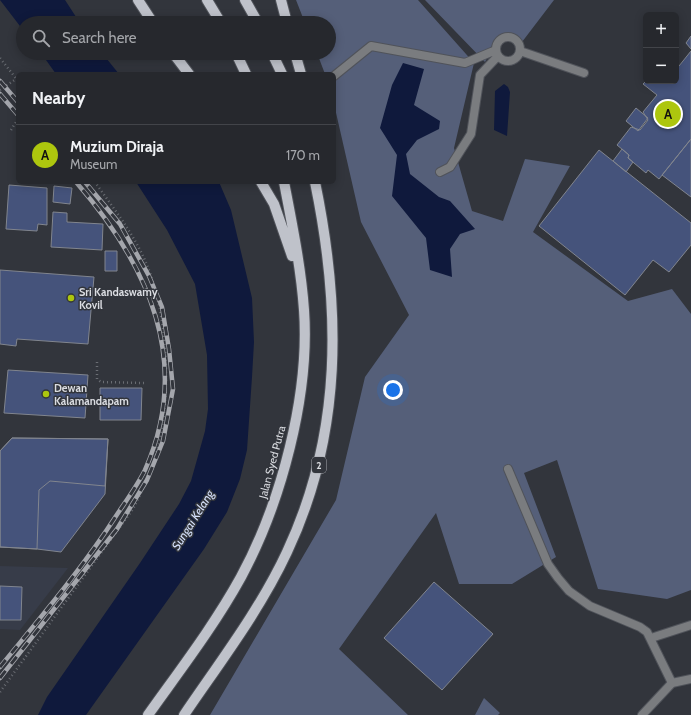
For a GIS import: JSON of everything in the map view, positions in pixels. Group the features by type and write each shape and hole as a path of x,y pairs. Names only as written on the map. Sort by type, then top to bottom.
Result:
{"main road":[{"path":"138,0 148,16"},
{"path":"207,0 217,16"},
{"path":"245,0 254,16"},
{"path":"281,0 285,16"},
{"path":"178,60 187,72"},
{"path":"239,60 245,72"},
{"path":"275,60 281,72"},
{"path":"297,60 300,72"},
{"path":"262,184 274,204 301,280"},
{"name":"Jalan Syed Putra","path":"148,715 228,599 245,569 270,511 290,447 300,390 305,332 301,280 284,184"},
{"name":"2","path":"184,715 268,587 302,519 319,465 329,410 334,334 328,257 315,184"}],"street":[{"path":"440,172 450,167 471,134 480,75 497,53 500,40 506,37 516,40 520,51 517,57 511,61 504,61 497,53"},
{"path":"336,74 371,46 465,63 497,53"},
{"path":"520,51 584,73"},
{"path":"508,469 548,564 558,578 569,591 590,606 640,627 651,638 672,684"},
{"path":"651,638 691,625"},
{"path":"642,715 672,684 691,679"}],"path":[{"path":"0,58 16,79"},
{"path":"0,90 16,81"},
{"path":"11,130 16,122"},
{"path":"0,692 133,509 149,475 158,447 165,401 165,355 159,308 143,257 127,226 96,184"},
{"path":"96,362 98,379 101,382 144,383"}],"shaded area":[{"path":"296,0 418,0 474,63 454,148 472,211 503,221 525,159 570,166 533,232 628,301 672,289 691,314 691,590 667,599 598,589 557,460 524,473 556,557 512,584 459,584 436,513 339,649 408,715 210,715 336,500 365,377 409,315 361,222 336,113 336,72 324,72 320,60 336,60 336,16 302,16"},
{"path":"425,0 554,0 522,42 513,36 497,39 485,62"},
{"path":"0,566 68,568 20,630 0,629"},
{"path":"484,698 500,713 498,715 475,715"}],"water":[{"path":"0,0 65,0 75,16 16,16 16,21"},
{"path":"46,60 108,60 117,72 55,72"},
{"path":"403,63 424,69 414,105 440,121 439,129 417,140 406,154 410,174 439,197 450,201 475,229 460,234 450,249 452,277 430,270 426,238 392,196 397,155 380,128 392,85"},
{"path":"504,84 508,87 510,92 507,136 494,130 495,91"},
{"name":"Sungai Kelang","path":"137,184 220,184 231,210 252,298 254,342 247,450 240,479 227,512 204,549 86,715 38,715 47,697 179,504 191,481 205,431 208,409 207,355 195,284 167,230"}],"building":[{"path":"691,36 691,49 686,43"},
{"path":"691,51 691,139 659,179 648,170 646,173 628,158 629,155 617,145 631,127 640,130 648,120 643,112 657,95 643,84 679,84 679,66"},
{"path":"636,108 648,118 638,131 626,121"},
{"path":"691,139 691,197 662,175"},
{"path":"622,149 629,155 628,158 633,162 626,172 613,161"},
{"path":"599,150 691,223 691,245 669,272 653,260 625,295 539,226"},
{"path":"9,185 47,188 47,225 38,224 37,231 6,229"},
{"path":"54,186 72,188 70,204 53,202"},
{"path":"53,212 67,213 67,222 103,224 102,250 51,247"},
{"path":"105,251 117,251 117,271 105,271"},
{"path":"0,270 94,277 88,344 17,339 16,346 0,344"},
{"name":"Dewan Kalamandapam","path":"8,370 88,375 85,418 4,413"},
{"path":"100,388 142,388 141,420 100,420"},
{"path":"12,438 108,439 105,494 61,552 0,547 0,451"},
{"path":"12,438 108,439 105,486 50,481 39,490 37,549 0,547 0,451"},
{"path":"434,582 493,634 442,690 384,638"},
{"path":"0,586 22,587 21,620 0,620"}],"railway":[{"path":"0,81 16,100"},
{"path":"0,94 16,113"},
{"path":"0,667 75,574 103,536 145,470 159,430 165,391 163,353 156,316 142,281 124,247 102,214 78,184"},
{"path":"0,678 117,529 147,480 163,441 173,389 169,349 162,307 149,276 120,224 87,184"}],"place":[{"name":"Muzium Diraja","path":"668,114"},
{"name":"Sri Kandaswamy Kovil","path":"71,298"},
{"name":"Dewan Kalamandapam","path":"46,394"}]}
